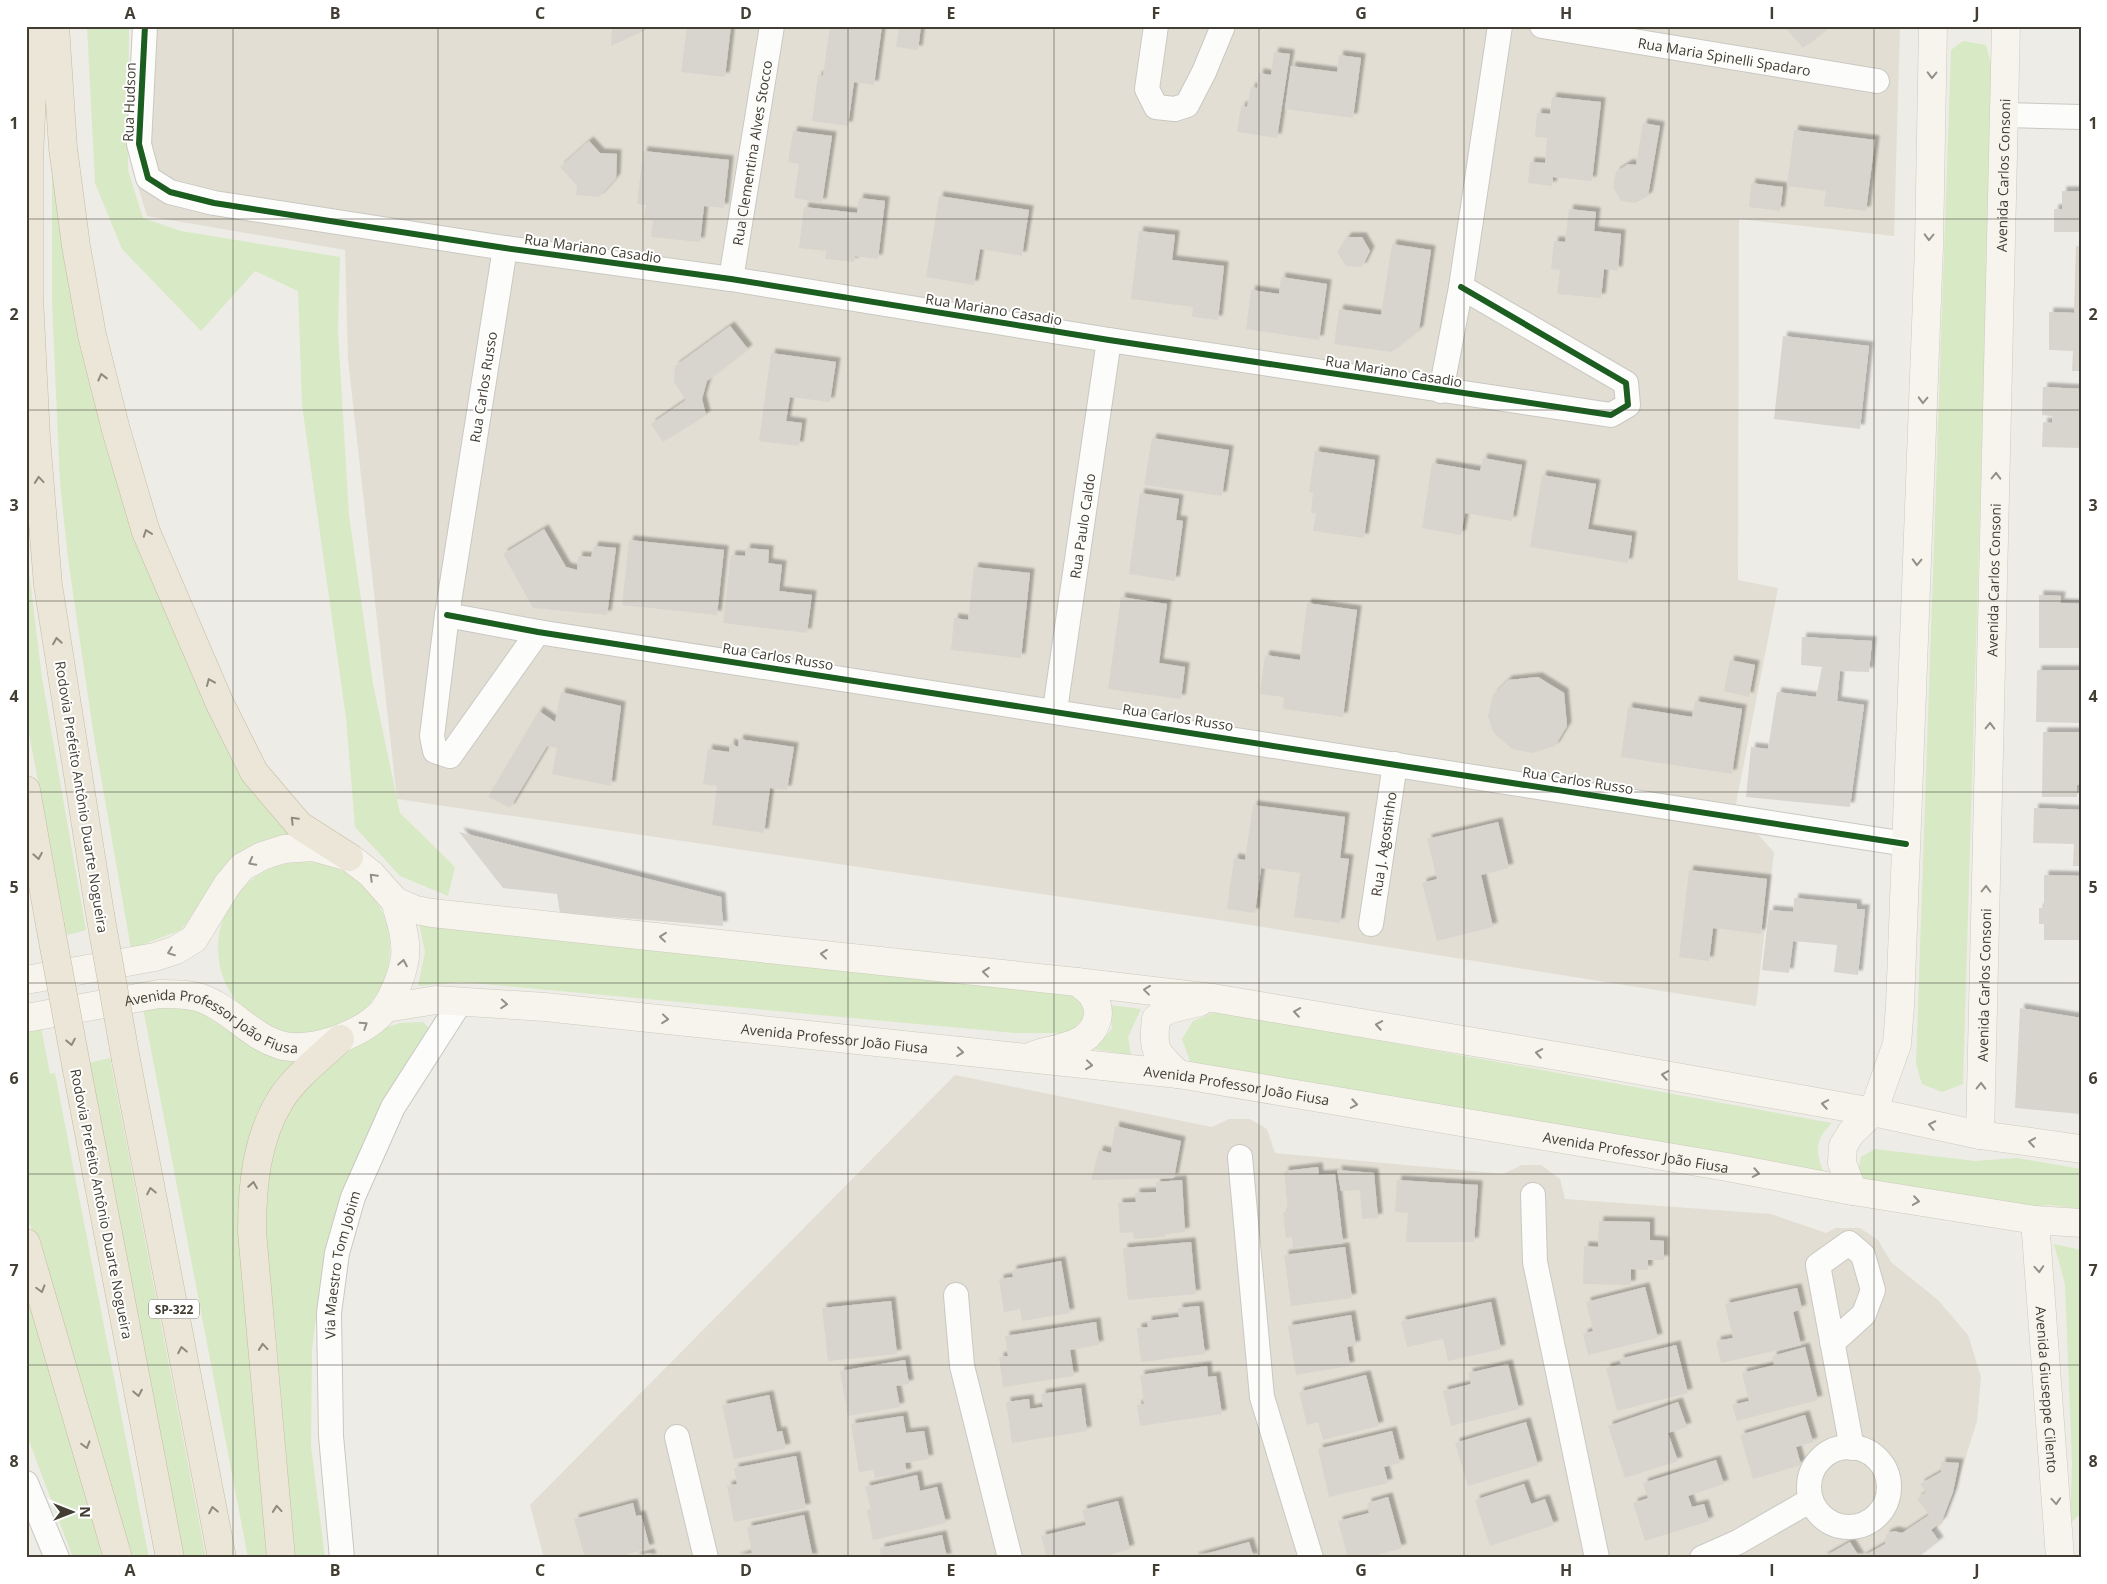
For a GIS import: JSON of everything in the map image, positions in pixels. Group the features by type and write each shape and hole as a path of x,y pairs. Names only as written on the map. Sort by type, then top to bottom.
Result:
{"highway":[{"name":"Rodovia Prefeito Antônio Duarte Nogueira","path":"36,26 29,159 29,297 36,438 48,585 100,914 126,1060 222,1558"},
{"path":"55,26 64,148 76,246 92,334 116,430 146,532 220,704 254,772 299,825 349,857"},
{"name":"Rodovia Prefeito Antônio Duarte Nogueira","path":"26,790 170,1558"},
{"path":"281,1558 252,1232 252,1193 258,1156 269,1123 281,1099 302,1074 340,1039"},
{"path":"26,1243 118,1558"}],"main road":[{"path":"1854,1191 1842,1163 1844,1146 1851,1133 1873,1112 1897,1044 1929,246 1933,26"},
{"name":"Avenida Carlos Consoni","path":"1980,1135 2006,26"},
{"name":"Avenida Professor João Fiusa","path":"26,980 155,957 176,950 194,939 226,885 242,867 262,856 284,849 313,847 349,857 371,874 395,901 416,910 1213,998 1873,1112 1980,1135 2081,1149"},
{"name":"Avenida Professor João Fiusa","path":"26,1018 160,994 177,994 202,999 225,1012 263,1039 282,1046 319,1046 340,1039 365,1025 386,1008 400,976 405,957 405,938 395,901"},
{"path":"1023,1059 1082,1040 1092,1030 1098,1019 1098,1008 1094,996 1077,982"},
{"path":"1178,1074 1156,1053 1154,1037 1156,1019 1166,1010 1213,998"},
{"name":"Avenida Professor João Fiusa","path":"386,1008 436,1000 461,1001 640,1016 1023,1059 1178,1074 1727,1167 1854,1191 2035,1220 2081,1223"},
{"name":"Avenida Giuseppe Cilento","path":"2035,1220 2060,1558"},
{"path":"2066,1558 2081,1538"}],"street":[{"name":"Rua Hudson","path":"144,26 139,144 148,178"},
{"name":"Rua Clementina Alves Stocco","path":"731,279 772,26"},
{"path":"1156,26 1147,90 1156,107 1175,109 1187,105 1204,72 1223,26"},
{"name":"Rua Mariano Casadio","path":"1441,391 1461,287 1500,26"},
{"name":"Rua Maria Spinelli Spadaro","path":"1542,26 1877,81"},
{"path":"2005,116 2081,117"},
{"name":"Rua Mariano Casadio","path":"148,178 170,192 214,203 505,248 731,279 1109,340 1611,415 1628,405 1626,383 1461,287"},
{"name":"Rua Carlos Russo","path":"505,248 447,615 432,736 435,751 450,756 538,632"},
{"name":"Rua Paulo Caldo","path":"1055,710 1109,340"},
{"name":"Rua Carlos Russo","path":"447,615 538,632 1055,710 1906,844"},
{"name":"Rua J. Agostinho","path":"1371,924 1396,764"},
{"name":"Via Maestro Tom Jobim","path":"342,1558 331,1436 329,1314 337,1253 353,1197 394,1107 461,1001"},
{"path":"1240,1157 1262,1397 1311,1558"},
{"path":"1533,1195 1535,1262 1597,1558"},
{"path":"956,1295 962,1366 1010,1558"},
{"path":"1832,1343 1852,1448"},
{"path":"677,1437 706,1558"},
{"path":"1852,1448 1865,1450 1876,1457 1884,1468 1888,1480 1885,1506 1877,1516 1866,1524 1853,1527 1840,1526 1827,1521 1818,1512 1812,1500 1810,1487 1812,1474 1818,1463 1827,1454 1839,1449 1852,1448"},
{"path":"26,1483 57,1558"},
{"path":"1702,1558 1738,1542 1812,1500"}],"shaded area":[{"path":"136,26 1900,26 1894,236 1739,219 1738,580 1778,588 1735,809 1774,852 1756,1006 1212,919 397,799 348,359 345,250 147,216 132,167"},
{"path":"955,1075 1212,1127 1229,1119 1250,1119 1267,1129 1275,1153 1503,1174 1522,1165 1541,1165 1560,1179 1565,1199 1771,1214 1826,1233 1836,1228 1860,1228 1878,1240 1891,1262 1938,1300 1968,1335 1981,1377 1977,1421 1954,1495 1942,1524 1903,1558 544,1558 530,1505"}],"green space":[{"path":"87,26 129,26 128,170 143,218 181,231 340,257 338,332 349,515 373,684 400,813 455,867 448,896 400,876 355,827 346,718 302,405 298,291 255,271 201,331 122,249 95,183"},
{"path":"1963,41 1986,45 1993,71 1963,1084 1942,1092 1922,1084 1916,1064 1951,50"},
{"path":"57,172 158,593 193,677 245,780 289,836 236,857 218,874 181,930 131,949 94,737 68,559 60,483 52,303 52,174"},
{"path":"26,547 42,678 86,930 67,935 26,718"},
{"path":"304,862 321,864 337,869 365,887 383,915 388,931 390,948 388,965 383,981 365,1009 337,1027 321,1032 304,1034 287,1032 271,1027 243,1009 225,981 220,965 218,948 220,931 225,915 243,887 271,869 287,864"},
{"path":"419,923 1074,992 1087,1014 1070,1033 1015,1033 462,982 418,986 425,952"},
{"path":"173,1005 196,1010 251,1045 299,1060 252,1129 270,1558 248,1558 143,1008"},
{"path":"1110,1005 1141,1009 1128,1037 1131,1055 1094,1049 1112,1029"},
{"path":"1218,1011 1832,1123 1822,1135 1818,1145 1823,1171 1192,1067 1182,1039 1193,1021"},
{"path":"423,1022 431,1030 334,1225 321,1278 312,1349 311,1446 325,1558 295,1558 275,1324 264,1226 265,1189 275,1144 291,1108 316,1075 379,1030 400,1023"},
{"path":"41,1027 50,1074 55,1073 149,1558 128,1558 46,1265 26,1215 26,1033"},
{"path":"110,1058 206,1558 182,1558 88,1063"},
{"path":"1875,1149 1975,1161 2017,1158 2081,1169 2081,1209 2050,1205 2020,1208 1863,1184 1858,1172 1861,1157"},
{"path":"2054,1244 2081,1250 2081,1513 2070,1524 2072,1463 2065,1284"},
{"path":"26,1265 107,1558 73,1558 26,1433"}],"building":[{"path":"612,26 654,26 611,46"},
{"path":"687,26 731,26 725,77 681,72"},
{"path":"830,26 882,26 874,85 854,82 848,126 812,121 818,75 823,76"},
{"path":"899,26 921,26 918,50 896,47"},
{"path":"1784,26 1830,26 1803,48"},
{"path":"1274,52 1290,54 1277,138 1237,132 1241,106 1247,107 1251,87 1257,88 1259,73 1271,75"},
{"path":"1339,55 1361,58 1353,118 1285,109 1291,66 1337,72"},
{"path":"1552,97 1601,102 1592,181 1553,177 1552,186 1528,183 1530,162 1545,163 1547,138 1535,137 1537,113 1550,114"},
{"path":"1643,123 1660,126 1648,196 1635,203 1621,201 1613,187 1616,172 1628,164 1636,165"},
{"path":"1794,130 1875,140 1866,211 1824,206 1826,191 1787,186"},
{"path":"793,131 832,136 822,203 794,198 799,164 788,162"},
{"path":"589,141 600,153 617,154 616,178 599,197 576,195 577,186 560,167"},
{"path":"643,151 729,160 724,208 704,206 700,242 651,237 653,220 644,219 646,205 637,204"},
{"path":"1751,183 1783,187 1780,211 1749,207"},
{"path":"2062,191 2081,191 2081,232 2054,232 2054,209 2062,209"},
{"path":"939,196 1029,210 1022,256 980,249 974,285 926,277"},
{"path":"859,198 885,201 878,259 855,256 854,262 825,259 826,251 799,248 804,207 857,213"},
{"path":"1569,209 1596,212 1594,231 1621,234 1618,271 1604,269 1601,298 1557,294 1560,270 1551,269 1554,241 1565,242"},
{"path":"1139,231 1175,235 1172,260 1224,266 1218,320 1192,317 1193,307 1131,299"},
{"path":"1347,237 1362,237 1370,251 1362,267 1346,266 1337,252"},
{"path":"1392,244 1431,250 1419,330 1391,352 1334,344 1339,309 1381,315"},
{"path":"2076,246 2081,246 2081,371 2072,371 2073,351 2049,350 2049,312 2074,313"},
{"path":"1281,277 1327,284 1319,340 1246,329 1251,290 1279,294"},
{"path":"730,326 748,349 707,381 702,399 706,415 663,442 651,424 686,400 674,382 675,366"},
{"path":"1783,336 1869,346 1860,429 1774,419"},
{"path":"771,353 836,362 830,402 790,397 786,421 802,423 799,446 759,441"},
{"path":"2043,387 2081,389 2081,448 2042,447 2043,422 2052,423 2052,416 2042,415"},
{"path":"1152,438 1229,450 1222,496 1144,485"},
{"path":"1315,451 1375,460 1364,538 1313,531 1316,514 1311,513 1313,493 1309,492"},
{"path":"1483,458 1522,465 1512,521 1465,513 1461,535 1422,528 1432,463 1480,471"},
{"path":"1542,475 1596,484 1588,529 1632,536 1628,563 1530,547"},
{"path":"1140,493 1179,499 1176,520 1183,521 1175,581 1129,574"},
{"path":"544,529 566,567 577,570 578,556 591,557 594,546 616,548 607,615 533,608 503,554"},
{"path":"629,540 724,550 717,615 622,605"},
{"path":"746,548 769,550 768,563 782,565 779,591 812,595 807,633 723,623 731,555 745,556"},
{"path":"974,567 1030,573 1021,658 951,650 954,618 968,620"},
{"path":"2039,595 2061,596 2060,603 2081,604 2081,648 2039,648"},
{"path":"1121,597 1167,604 1159,663 1185,667 1181,699 1108,689"},
{"path":"1307,603 1357,610 1343,717 1283,709 1284,697 1260,694 1265,655 1300,660"},
{"path":"1802,637 1872,641 1869,672 1840,671 1837,701 1864,705 1850,807 1746,797 1751,747 1768,749 1777,692 1816,697 1822,667 1801,665"},
{"path":"1730,660 1755,665 1749,697 1724,691"},
{"path":"2037,670 2081,670 2081,723 2036,722"},
{"path":"1538,677 1564,693 1567,726 1555,746 1532,753 1512,749 1493,732 1488,716 1493,695 1508,680"},
{"path":"561,692 621,706 611,786 552,774 557,748 547,746 510,808 488,797 539,711 555,722"},
{"path":"1695,701 1742,709 1732,774 1621,757 1628,707 1692,717"},
{"path":"2043,732 2081,732 2081,785 2077,785 2077,797 2042,797"},
{"path":"739,739 794,747 787,790 770,788 764,833 712,825 717,786 703,784 708,749 729,752 730,743 738,747"},
{"path":"1253,805 1345,817 1340,858 1349,859 1340,923 1294,917 1300,873 1261,868 1255,913 1227,909 1234,858 1245,860"},
{"path":"2034,808 2081,810 2081,866 2073,866 2074,844 2033,843"},
{"path":"1498,822 1509,868 1481,875 1493,927 1437,941 1422,883 1437,879 1427,839"},
{"path":"459,832 721,897 723,926 560,913 557,894 503,888"},
{"path":"1689,870 1767,879 1761,934 1713,928 1709,961 1679,957"},
{"path":"2044,875 2081,876 2081,940 2044,940 2044,924 2039,924 2039,908 2044,908"},
{"path":"1794,898 1857,904 1857,909 1865,909 1858,975 1834,972 1837,945 1793,941 1789,973 1762,970 1769,910 1793,912"},
{"path":"2020,1008 2081,1018 2081,1114 2015,1108"},
{"path":"1115,1126 1181,1141 1174,1178 1091,1180 1099,1150 1111,1153"},
{"path":"1318,1167 1319,1175 1335,1174 1343,1243 1293,1248 1292,1237 1286,1238 1283,1212 1288,1211 1284,1171"},
{"path":"1337,1170 1374,1173 1378,1218 1362,1219 1360,1190 1341,1191"},
{"path":"1182,1180 1185,1232 1165,1234 1165,1237 1134,1239 1133,1232 1120,1233 1118,1203 1136,1202 1135,1193 1156,1192 1156,1182"},
{"path":"1397,1180 1478,1185 1474,1242 1406,1242 1408,1213 1395,1212"},
{"path":"1599,1221 1650,1222 1650,1240 1664,1241 1664,1260 1648,1260 1648,1270 1631,1269 1631,1285 1583,1284 1584,1246 1598,1247"},
{"path":"1191,1242 1196,1294 1128,1300 1123,1248"},
{"path":"1345,1247 1352,1298 1291,1306 1284,1255"},
{"path":"1061,1261 1070,1313 1022,1321 1020,1309 1004,1312 999,1279 1013,1277 1012,1270"},
{"path":"1645,1287 1658,1338 1588,1355 1583,1334 1593,1331 1586,1302"},
{"path":"1797,1288 1802,1309 1793,1312 1801,1345 1721,1363 1716,1341 1733,1338 1725,1304"},
{"path":"891,1301 897,1354 828,1361 822,1308"},
{"path":"1491,1302 1501,1349 1448,1361 1443,1339 1407,1347 1401,1321"},
{"path":"1199,1306 1205,1354 1141,1362 1137,1328 1148,1327 1147,1321 1179,1317 1178,1308"},
{"path":"1351,1315 1356,1345 1347,1347 1350,1366 1296,1375 1288,1326"},
{"path":"1096,1322 1099,1345 1070,1350 1074,1376 1003,1387 999,1357 1008,1356 1005,1336"},
{"path":"1676,1345 1688,1393 1617,1411 1606,1368 1621,1364 1619,1359"},
{"path":"1805,1347 1818,1400 1737,1421 1732,1405 1749,1401 1742,1373 1774,1365 1772,1356"},
{"path":"905,1360 909,1384 896,1386 900,1407 848,1416 840,1371"},
{"path":"1508,1364 1519,1409 1451,1426 1443,1391 1471,1384 1468,1373"},
{"path":"1207,1366 1208,1377 1216,1376 1222,1414 1140,1426 1137,1405 1144,1404 1140,1375"},
{"path":"1366,1375 1379,1426 1323,1440 1318,1422 1307,1425 1299,1392"},
{"path":"1081,1388 1087,1431 1012,1443 1006,1402 1029,1399 1030,1409 1043,1407 1041,1394"},
{"path":"769,1395 777,1432 782,1431 786,1448 734,1459 722,1405"},
{"path":"1678,1402 1687,1427 1668,1433 1678,1461 1625,1478 1608,1426"},
{"path":"1805,1415 1813,1442 1796,1447 1801,1465 1753,1479 1740,1435"},
{"path":"903,1416 906,1433 924,1431 929,1459 905,1463 907,1473 875,1478 873,1470 859,1472 851,1424"},
{"path":"1526,1422 1538,1465 1468,1486 1455,1443"},
{"path":"1392,1431 1400,1463 1384,1467 1388,1483 1329,1497 1318,1449"},
{"path":"796,1456 806,1508 734,1522 727,1486 737,1484 734,1468"},
{"path":"1716,1460 1724,1484 1688,1496 1692,1507 1704,1504 1709,1521 1645,1541 1633,1503 1648,1498 1643,1483"},
{"path":"1941,1462 1959,1463 1953,1492 1942,1521 1931,1530 1939,1541 1917,1558 1860,1558 1885,1544 1886,1534 1894,1531 1902,1533 1929,1515 1917,1499 1926,1492 1920,1484 1941,1472"},
{"path":"917,1475 920,1491 937,1487 946,1523 873,1540 867,1510 871,1509 865,1487"},
{"path":"1524,1484 1531,1504 1545,1499 1554,1525 1490,1546 1475,1500"},
{"path":"1388,1497 1402,1548 1367,1558 1348,1558 1338,1521 1369,1513 1367,1503"},
{"path":"1118,1501 1130,1549 1098,1558 1047,1558 1041,1536 1086,1525 1082,1510"},
{"path":"633,1503 636,1516 641,1515 650,1548 614,1558 585,1558 574,1519"},
{"path":"804,1515 813,1558 735,1558 752,1553 747,1527"},
{"path":"942,1535 947,1558 875,1558 881,1556 880,1548"},
{"path":"1249,1542 1254,1558 1194,1558 1194,1557"},
{"path":"1850,1542 1860,1558 1822,1558"},
{"path":"650,1553 652,1558 635,1558 635,1557"}],"cycle path":[{"path":"145,26 139,144 148,178 170,192 214,203 505,248 731,279 1109,340 1611,415 1628,405 1626,383 1461,287"},
{"path":"447,615 538,632 1906,844"}]}
